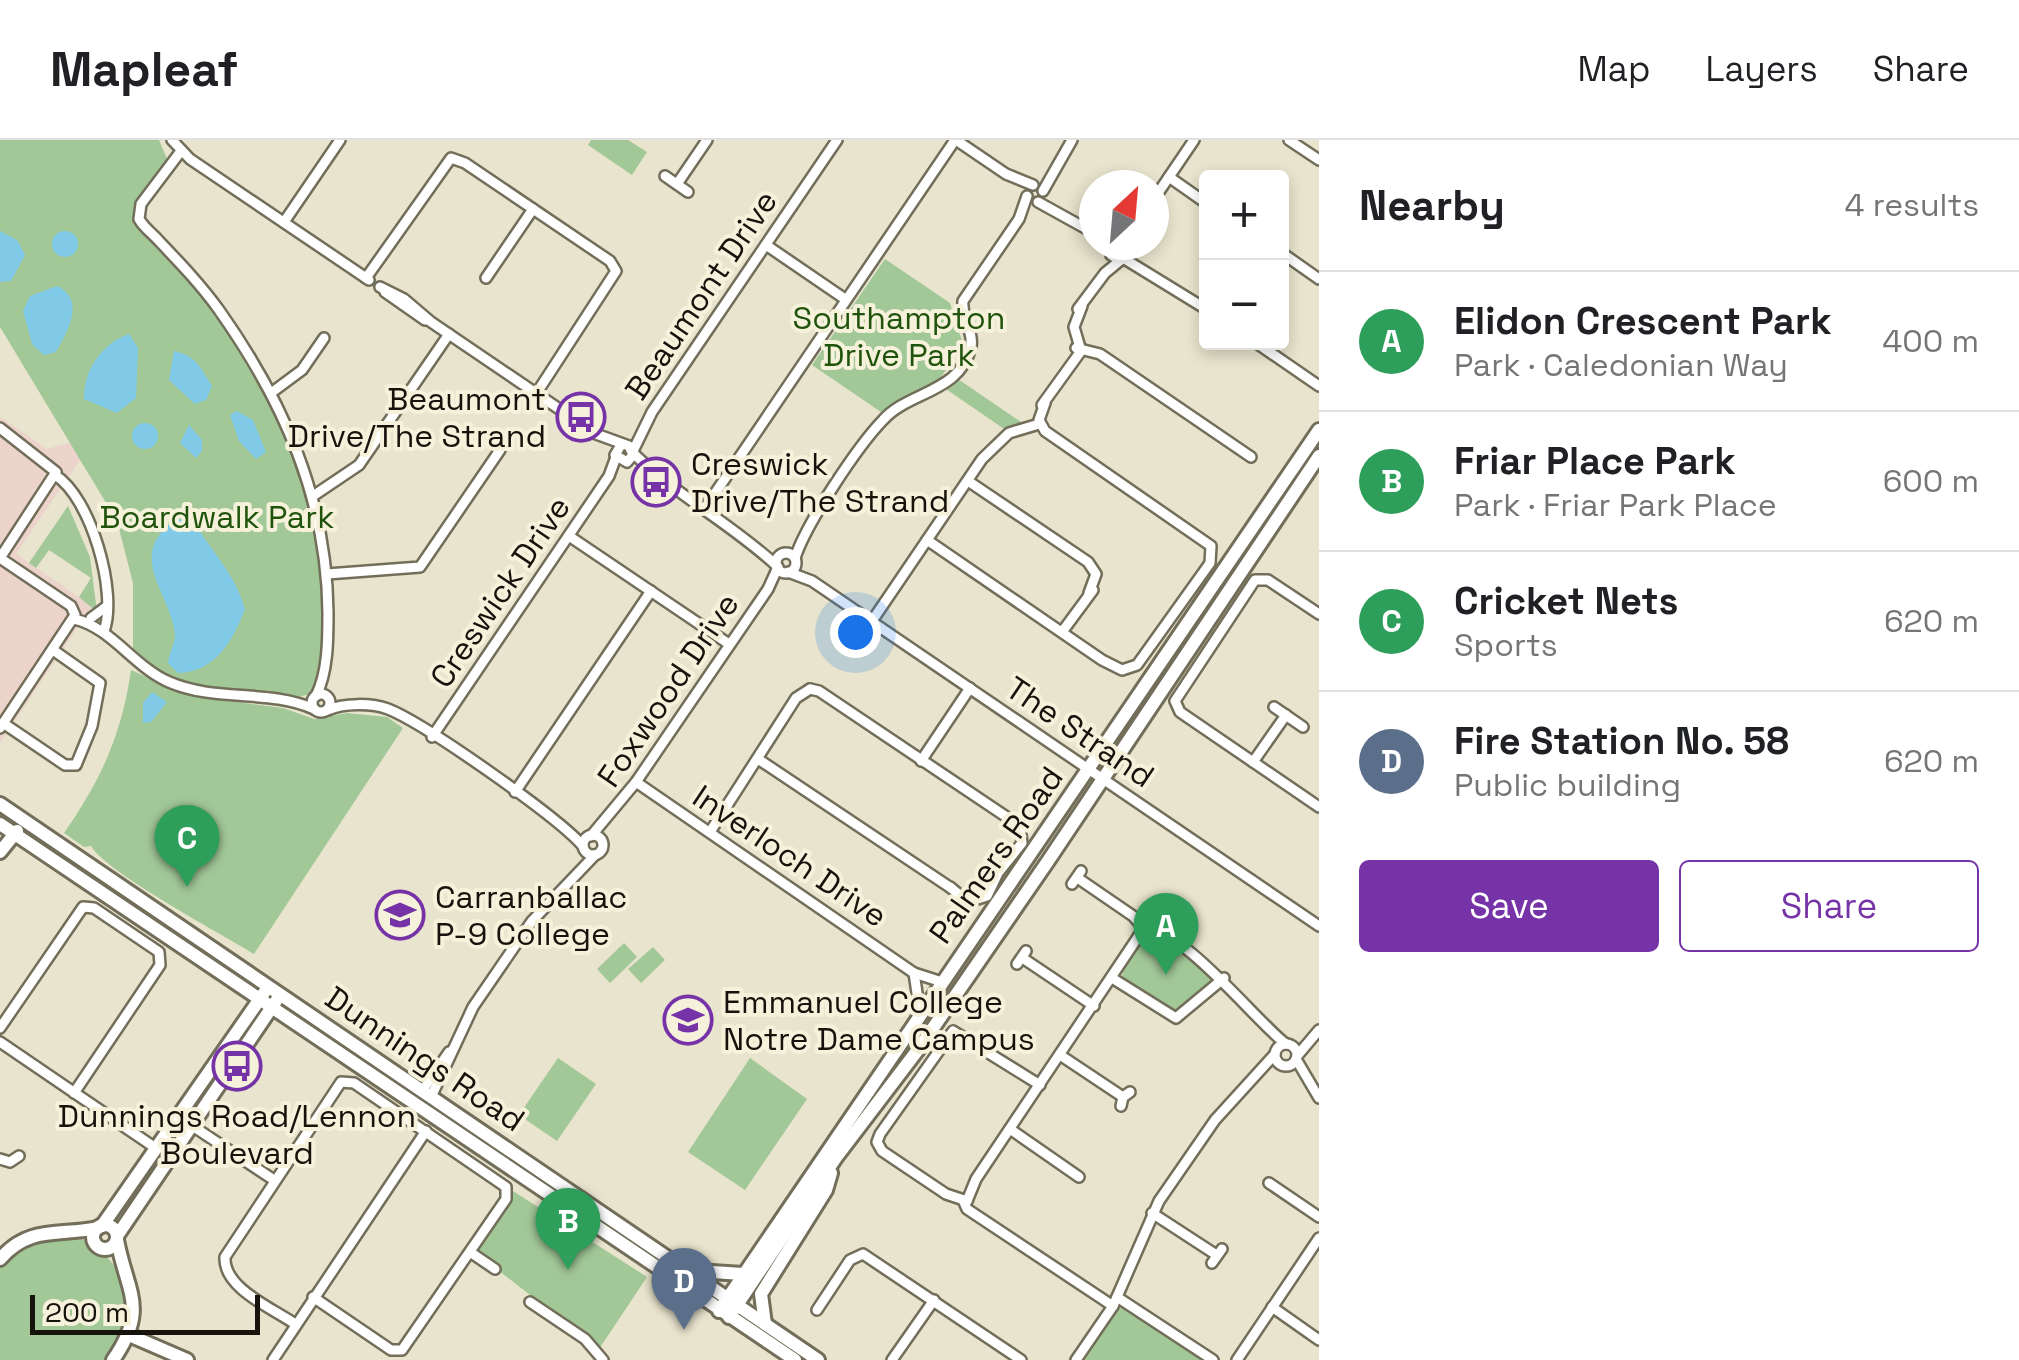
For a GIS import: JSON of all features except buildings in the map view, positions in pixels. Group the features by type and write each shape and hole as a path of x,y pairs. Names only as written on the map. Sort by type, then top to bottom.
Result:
{"main road":[{"name":"Palmers Road","path":"733,1300 743,1274 1319,430"},
{"name":"Palmers Road","path":"724,1314 920,1047 1319,456"},
{"name":"Dunnings Road","path":"0,804 818,1360"},
{"path":"0,850 8,830 22,819"},
{"name":"Dunnings Road","path":"8,830 795,1360"},
{"path":"99,1246 117,1238 163,1153 274,991"},
{"path":"99,1246 100,1227 191,1124 265,1003"},
{"path":"417,1106 426,1094"},
{"path":"765,1324 761,1294 826,1190 837,1156"},
{"path":"0,1259 26,1238 60,1230 112,1228 135,1310 129,1334 114,1360"},
{"path":"60,1230 99,1246 128,1274"},
{"path":"649,1245 670,1269 668,1278"},
{"path":"686,1269 743,1274"},
{"path":"129,1334 187,1360"}],"street":[{"name":"The Strand","path":"172,140 181,151 380,288 404,299 448,334 705,508 782,569 812,581 1315,923"},
{"path":"284,222 340,140"},
{"path":"677,184 707,140"},
{"name":"Beaumont Drive","path":"624,454 837,140"},
{"path":"705,508 955,140 1079,223"},
{"path":"782,569 795,559 805,533 883,419 945,385 967,355 971,342 962,305 1072,140"},
{"path":"1194,140 1169,178 1199,198"},
{"path":"1289,140 1319,160"},
{"path":"181,151 141,204 138,216 216,306 271,392 313,496 328,574 323,679 314,709"},
{"path":"366,278 450,158 533,209 613,264 616,271 536,394"},
{"path":"665,176 688,192"},
{"path":"486,278 533,209"},
{"path":"766,244 845,299"},
{"path":"1289,259 1319,279"},
{"path":"1105,273 1107,260"},
{"path":"926,540 1102,660 1116,674 1129,676 1140,669 1204,569 1209,552 1194,534 1041,434 1036,412 1078,348 1069,323 1117,260"},
{"path":"1136,260 1199,305"},
{"path":"313,496 359,465 448,334"},
{"path":"271,392 302,370 324,338"},
{"path":"1078,348 1100,354 1252,457"},
{"path":"1267,350 1319,386"},
{"path":"872,621 968,480 1005,436 1037,424"},
{"path":"0,428 56,473 79,502 98,546 107,606 106,634"},
{"path":"328,574 420,567 500,449"},
{"name":"Creswick Drive","path":"432,736 624,454"},
{"path":"56,473 0,558 74,615 106,634"},
{"path":"968,480 1100,570 1100,581 1062,632"},
{"path":"782,569 783,553 805,533"},
{"path":"569,536 729,644"},
{"name":"The Strand","path":"757,546 795,559 812,581"},
{"name":"Foxwood Drive","path":"575,872 587,842 636,782 782,569"},
{"path":"1319,614 1260,579 1251,585 1176,696 1176,706 1319,807"},
{"path":"515,792 651,592"},
{"path":"92,618 107,606"},
{"path":"74,615 92,618 147,670 172,684 288,701 314,709 350,706"},
{"path":"53,650 100,683 92,726 76,766 65,765 2,725 74,615"},
{"path":"921,761 970,688"},
{"path":"710,832 795,700 810,691 1003,816 1017,831 1012,853 992,883 975,897 950,888 758,759"},
{"path":"321,696 328,710"},
{"path":"288,701 321,696 350,706 389,709 587,842 595,855"},
{"path":"1274,706 1303,726"},
{"path":"1252,762 1286,715"},
{"name":"Inverloch Drive","path":"636,782 914,973 942,982"},
{"name":"Foxwood Drive","path":"426,1094 468,1014 526,929 575,872 595,855 610,818"},
{"path":"587,842 602,842"},
{"path":"1077,878 1147,932"},
{"path":"0,1028 86,906 159,952 162,958 74,1093"},
{"path":"1315,923 1319,910"},
{"path":"965,1201 1132,948 1147,932 1157,931 1224,978 1266,1028 1287,1044 1319,1098"},
{"path":"1022,958 1094,1006"},
{"path":"914,973 920,1013"},
{"path":"1112,978 1176,1018 1224,978"},
{"path":"1266,1028 1275,1053 1285,1066 1304,1078"},
{"path":"1040,1085 953,1031 877,1142 882,1150 965,1201 980,1216 1213,1360"},
{"path":"1080,1358 1115,1302 1152,1213 1215,1120 1260,1075 1275,1053 1318,1031"},
{"path":"1260,1075 1296,1058 1318,1031"},
{"path":"0,1042 163,1153"},
{"path":"1060,1055 1125,1098"},
{"path":"295,1324 232,1280 224,1265 227,1249 343,1081 354,1082 500,1181 507,1192 400,1351 388,1348 313,1297"},
{"path":"191,1124 274,1180"},
{"path":"1010,1129 1081,1178"},
{"path":"274,1360 426,1131"},
{"path":"0,1159 10,1162 19,1156"},
{"path":"1267,1182 1319,1217"},
{"path":"1152,1213 1217,1255"},
{"path":"1236,1360 1319,1238"},
{"path":"470,1252 495,1269"},
{"path":"816,1311 858,1254 869,1257 934,1300 1005,1356 1021,1360"},
{"path":"889,1359 934,1300"},
{"path":"530,1302 585,1339 603,1360"},
{"path":"1272,1307 1319,1340"}],"shaded area":[{"path":"0,417 47,449 73,442 82,457 16,554 92,606 0,743"}],"green space":[{"name":"Boardwalk Park","path":"0,140 159,140 168,161 136,209 173,262 223,321 275,416 308,503 320,568 325,639 323,663 311,694 293,698 182,683 165,677 133,653 133,583 117,521 0,327"},
{"path":"591,140 628,140 647,152 632,175 588,145"},
{"name":"Southampton Drive Park","path":"885,259 950,303 963,344 940,379 881,412 812,365"},
{"path":"955,377 1024,424 1007,431 946,389"},
{"path":"68,506 90,557 97,612 79,597 91,578 49,550 36,568 29,563"},
{"path":"131,670 190,696 283,708 314,719 347,713 387,717 403,728 254,954 118,871 91,846 84,847 64,833 108,756"},
{"path":"28,830 259,991 24,834"},
{"path":"1154,936 1212,976 1211,986 1175,1015 1122,979 1123,969 1144,939"},
{"path":"624,943 637,957 610,983 597,969"},
{"path":"653,947 665,960 641,983 628,969"},
{"path":"558,1058 596,1084 557,1141 519,1115"},
{"path":"750,1058 807,1099 745,1190 688,1152"},
{"path":"513,1191 647,1277 599,1349 475,1252 504,1214"},
{"path":"76,1237 92,1244 116,1268 129,1300 125,1333 104,1360 0,1360 0,1267 29,1241"},
{"path":"1125,1306 1208,1360 1083,1360 1115,1311"}],"water":[{"path":"0,231 17,240 25,255 11,281 0,282"},
{"path":"65,231 74,235 78,244 74,253 65,257 56,253 52,244 56,235"},
{"path":"57,286 71,299 72,316 56,352 44,355 32,344 23,311 30,296"},
{"path":"129,334 138,348 136,398 117,413 84,399 85,389 96,359 110,344"},
{"path":"174,351 192,359 212,386 206,400 195,404 169,380"},
{"path":"237,411 253,420 266,452 256,459 239,441 230,415"},
{"path":"145,423 154,427 158,436 154,445 145,449 136,445 132,436 136,427"},
{"path":"189,425 202,440 202,451 196,458 180,443"},
{"path":"177,519 194,522 229,574 245,609 229,643 213,660 203,667 178,673 168,663 175,633 152,560 161,532"},
{"path":"152,692 167,702 151,722 143,723 143,703"}],"place":[{"name":"Beaumont Drive/The Strand","path":"581,417"},
{"name":"Creswick Drive/The Strand","path":"656,482"},
{"name":"Cricket Nets","path":"187,887"},
{"name":"Carranballac P-9 College","path":"400,915"},
{"name":"Elidon Crescent Park","path":"1166,975"},
{"name":"Emmanuel College Notre Dame Campus","path":"688,1020"},
{"name":"Dunnings Road/Lennon Boulevard","path":"237,1066"},
{"name":"Friar Place Park","path":"568,1270"},
{"name":"Fire Station No. 58","path":"684,1330"}]}
